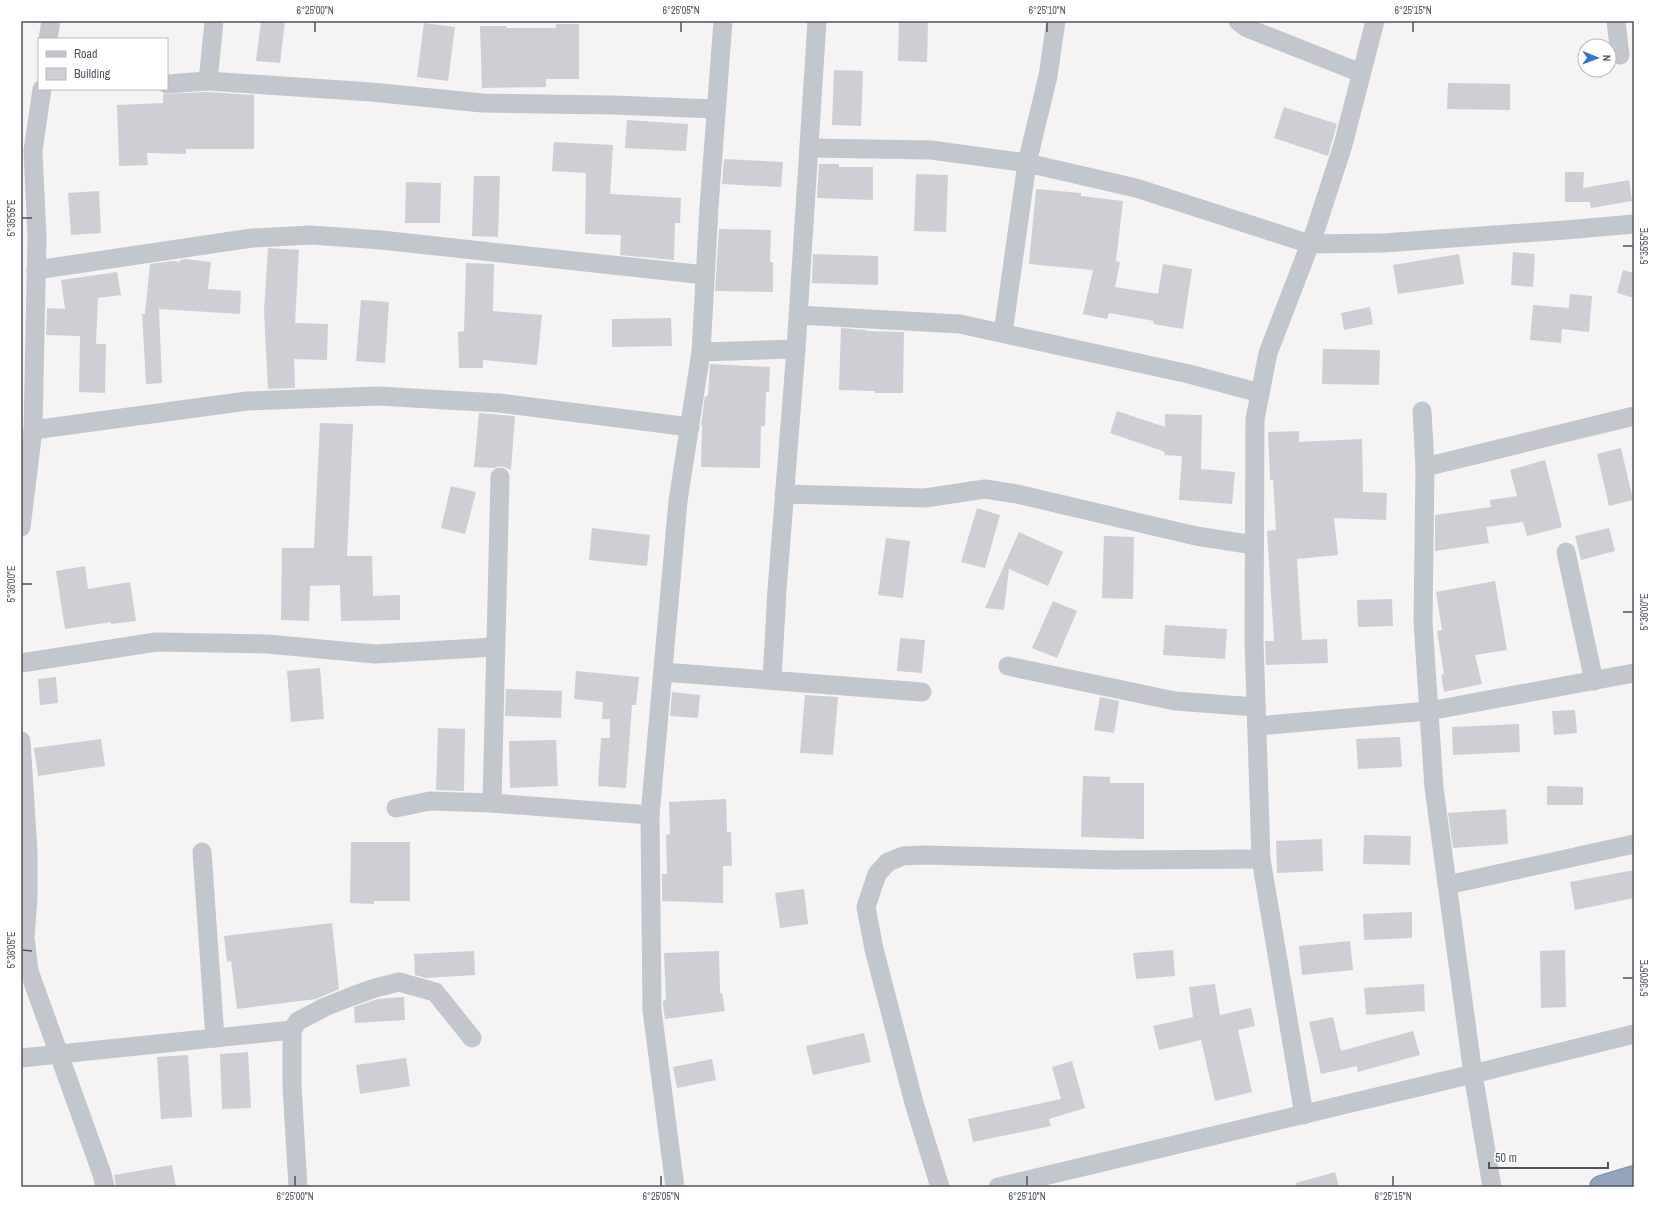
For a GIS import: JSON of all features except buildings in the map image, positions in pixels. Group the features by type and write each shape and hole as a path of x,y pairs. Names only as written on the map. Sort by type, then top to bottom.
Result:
{"highway":[{"path":"1601,1187 1634,1177"}],"street":[{"path":"48,38 50,21"},
{"path":"208,82 214,21"},
{"path":"675,1187 652,1010 650,815 678,502 701,352 723,21"},
{"path":"772,680 784,494 796,349 806,173 817,21"},
{"path":"1003,333 1027,163 1048,76 1056,21"},
{"path":"1238,21 1247,28 1361,73"},
{"path":"1304,1115 1261,859 1254,640 1255,419 1268,353 1310,244 1343,145 1375,21"},
{"path":"1616,21 1620,55"},
{"path":"168,84 208,82 371,92 482,103 613,105 716,109"},
{"path":"21,527 24,482 33,430 37,236 27,152 42,90"},
{"path":"809,148 930,150 1027,163 1136,188 1310,244 1383,243 1634,224"},
{"path":"36,270 252,238 311,235 381,240 705,275"},
{"path":"798,315 960,324 1189,374 1260,393"},
{"path":"701,352 796,349"},
{"path":"33,430 247,401 378,396 499,403 690,427"},
{"path":"1422,411 1425,467 1423,622 1434,788 1473,1074 1492,1187"},
{"path":"1425,467 1634,416"},
{"path":"492,803 500,477"},
{"path":"784,494 925,498 985,489 1017,494 1196,536 1254,544"},
{"path":"1566,552 1594,681"},
{"path":"21,663 156,642 267,644 375,654 495,647"},
{"path":"1008,666 1256,717 1429,711 1634,674"},
{"path":"663,672 922,692"},
{"path":"21,741 26,808 25,938 29,971 102,1174 105,1187"},
{"path":"396,808 430,801 492,803 650,815"},
{"path":"1447,885 1634,844"},
{"path":"202,852 215,1038"},
{"path":"940,1187 914,1103 876,957 866,907 877,874 888,862 903,856 925,855 1112,860 1261,859"},
{"path":"298,1187 292,1086 292,1030 298,1021 325,1007 375,988 399,982 434,992 472,1038"},
{"path":"21,1058 292,1030"},
{"path":"998,1187 1304,1115 1634,1034"}]}
